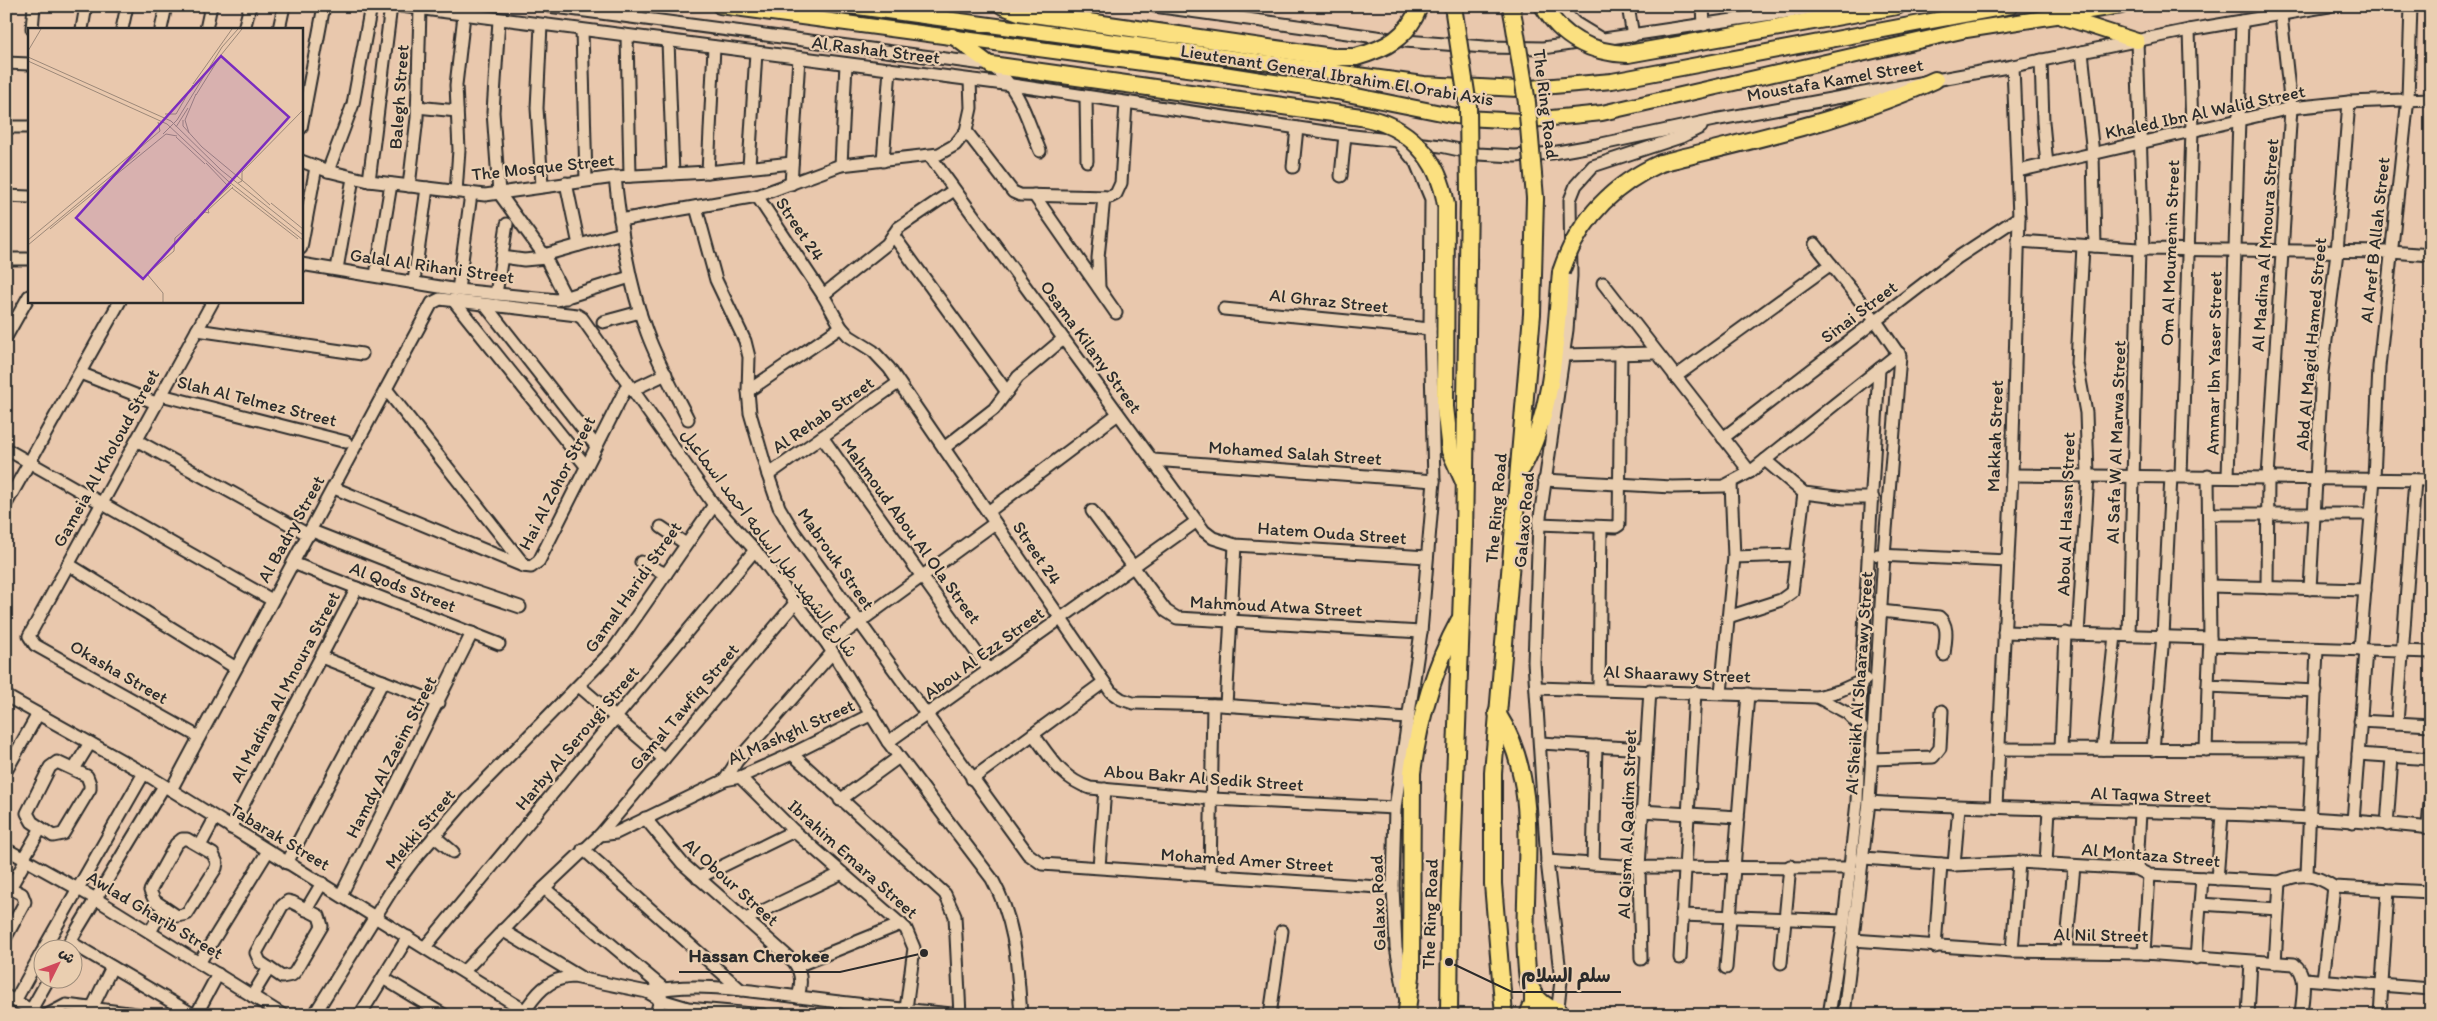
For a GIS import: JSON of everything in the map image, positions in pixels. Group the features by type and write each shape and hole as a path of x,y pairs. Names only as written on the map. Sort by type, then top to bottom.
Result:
{"highway":[{"path":"1003,6 1019,12 1332,57 1356,57 1388,46 1400,38 1409,27 1419,6"},
{"name":"The Ring Road","path":"1449,1015 1448,996 1465,485 1469,196 1468,106 1453,6"},
{"path":"1543,6 1562,31 1582,44 1605,52 1628,54 1897,6"},
{"name":"The Ring Road","path":"1504,1015 1494,912 1491,847 1493,773 1532,314 1536,198 1527,103 1512,14"},
{"path":"991,66 1361,117 1390,125 1416,143 1437,171 1446,205 1445,407 1450,451 1465,485"},
{"path":"1519,472 1533,447 1549,391 1561,272 1577,236 1599,205 1622,185 1661,163 1829,120 1883,102 1935,80"},
{"path":"1410,1014 1412,773 1415,750 1432,681 1461,617"},
{"path":"1497,713 1516,750 1526,792 1527,973 1533,992 1533,1003 1528,1015"},
{"path":"1533,992 1554,1014"}],"main road":[{"name":"Lieutenant General Ibrahim El Orabi Axis","path":"720,6 952,36 1327,91 1439,114 1520,121 1602,114 1966,30 2120,6"},
{"name":"Lieutenant General Ibrahim El Orabi Axis","path":"850,6 1415,83 1456,87 1518,89 1612,81 2011,6"},
{"path":"2059,16 2137,41"},
{"path":"952,36 991,66"}],"street":[{"path":"32,28 34,6"},
{"path":"82,28 86,6"},
{"path":"122,28 127,6"},
{"path":"160,28 166,6"},
{"path":"206,28 211,6"},
{"path":"244,28 250,6"},
{"path":"279,28 284,6"},
{"path":"302,123 324,6"},
{"path":"328,171 353,104 371,6"},
{"path":"369,181 391,6"},
{"name":"Al Rashah Street","path":"402,6 1012,85 1345,136"},
{"path":"548,6 991,66 1012,85 1040,151"},
{"path":"1154,6 1433,44 1543,48 1604,41 1704,25 1780,10 1827,6"},
{"path":"1558,6 1579,27 1604,41"},
{"path":"1628,6 1633,36"},
{"path":"1702,6 1704,25"},
{"name":"Moustafa Kamel Street","path":"1345,136 1487,155 1533,155 1598,145 1714,120 2013,66 2189,30 2329,6"},
{"name":"Al Aref B Allah Street","path":"2353,822 2379,367 2408,98 2411,6"},
{"name":"Balegh Street","path":"409,186 417,107 420,9"},
{"path":"456,192 459,150 456,85 464,15"},
{"name":"Al Madina Al Mnoura Street","path":"2267,588 2268,477 2291,108 2281,15"},
{"path":"499,20 493,112 499,193 545,256 562,299 630,277"},
{"name":"Ammar Ibn Yaser Street","path":"2228,476 2242,21"},
{"path":"541,25 537,108 542,186"},
{"path":"582,30 586,180"},
{"name":"Om Al Moumenin Street","path":"2153,750 2176,476 2192,130 2189,30"},
{"path":"627,36 630,176"},
{"path":"668,41 673,174"},
{"name":"Al Safa W Al Marwa Street","path":"2129,635 2132,476 2142,249 2142,142 2137,41"},
{"path":"708,172 714,47"},
{"path":"749,168 756,52"},
{"name":"Abou Al Hassn Street","path":"2078,634 2088,475 2086,413 2077,364 2089,246 2093,154 2082,52"},
{"path":"791,184 800,58"},
{"path":"2041,60 2043,122 2047,165"},
{"path":"6,63 28,64"},
{"path":"841,165 846,64"},
{"name":"Makkah Street","path":"1996,807 2012,474 2019,216 2013,66"},
{"path":"883,161 890,70"},
{"path":"620,220 757,196 841,165 930,156 948,150 962,138 966,131 971,108 970,80"},
{"path":"1086,97 1087,161"},
{"name":"Khaled Ibn Al Walid Street","path":"2018,171 2291,108 2408,98 2431,99"},
{"name":"Abd Al Magid Hamed Street","path":"2310,589 2322,372 2337,252 2349,102"},
{"path":"966,131 1007,187 1020,195 1104,197 1116,194 1120,189 1126,103"},
{"path":"417,107 457,110"},
{"name":"Galaxo Road","path":"1554,1014 1561,981 1547,860 1534,662 1539,524 1564,355 1571,276 1569,208 1576,184 1586,171 1601,162 1681,137 1714,120"},
{"path":"6,126 28,127"},
{"path":"1293,167 1297,128"},
{"path":"1341,176 1345,136"},
{"name":"Galaxo Road","path":"1398,142 1416,164 1431,199 1430,329 1434,481 1421,632 1395,808 1393,888 1396,947 1410,1014"},
{"name":"Osama Kilany Street","path":"930,156 1197,521 1213,538 1235,545"},
{"name":"The Mosque Street","path":"302,161 353,178 471,194 499,193 615,177 708,172 792,163"},
{"path":"302,243 316,167"},
{"path":"615,177 630,277 640,312 666,374 688,419"},
{"path":"337,270 353,178"},
{"path":"566,183 579,245"},
{"path":"376,276 391,184"},
{"path":"414,281 427,188"},
{"path":"823,295 887,244 898,228 954,190"},
{"path":"471,194 456,295 586,466"},
{"path":"1034,195 1116,313"},
{"path":"6,196 28,197"},
{"name":"Street 24","path":"757,196 823,295 841,327 849,336 882,359 1104,682 1121,699 1132,702 1226,705 1408,718"},
{"path":"1099,289 1098,258 1104,197"},
{"name":"Mabrouk Street","path":"696,206 716,280 745,341 750,374 748,391 750,413 768,475 786,520 972,779"},
{"name":"Sinai Street","path":"1723,438 1957,258 2019,216"},
{"path":"496,294 507,224"},
{"path":"502,257 524,260 545,256 622,233"},
{"path":"893,235 1008,392"},
{"path":"2018,241 2142,249 2187,248 2391,252 2431,255"},
{"path":"1544,480 1672,487 1724,486 1750,472 1766,460 1899,353 1815,244"},
{"path":"6,259 28,259"},
{"name":"Galal Al Rihani Street","path":"302,264 414,281 456,295 496,294 562,299"},
{"path":"1675,377 1831,264"},
{"path":"1603,283 1750,472"},
{"name":"شارع الشهيد طيار اسامه احمد اسماعيل","path":"456,295 486,305 577,315 582,318 714,505 755,550 796,602 830,649 888,742 992,879 1003,899 1011,920 1015,942 1021,1015"},
{"name":"Al Badry Street","path":"72,938 199,737 432,303 456,295"},
{"path":"6,337 9,326 28,298"},
{"path":"6,504 119,302"},
{"name":"Gameia Al Kholoud Street","path":"30,631 211,302"},
{"path":"486,305 596,446"},
{"name":"Al Ghraz Street","path":"1224,308 1430,329"},
{"path":"603,322 640,312"},
{"path":"748,391 841,327"},
{"path":"197,330 362,354"},
{"path":"944,448 994,409 1024,371 1063,339"},
{"path":"1539,524 1602,527 1616,527 1619,525 1621,353"},
{"path":"1564,355 1656,353"},
{"name":"Al Sheikh Al Shaarawy Street","path":"1844,1015 1864,858 1869,802 1880,612 1899,353"},
{"name":"Al Sheikh Al Shaarawy Street","path":"1829,1015 1844,922 1857,802 1861,682 1879,369"},
{"name":"Slah Al Telmez Street","path":"80,373 158,399 346,442"},
{"path":"630,387 666,374"},
{"name":"Al Rehab Street","path":"768,475 898,383"},
{"name":"Hai Al Zohor Street","path":"334,488 527,568 536,565 596,446 630,387"},
{"path":"386,389 527,568"},
{"path":"988,512 1118,414"},
{"name":"Mahmoud Abou Al Ola Street","path":"822,437 990,670"},
{"path":"136,440 310,533 520,607"},
{"path":"6,449 272,600"},
{"name":"Mohamed Salah Street","path":"1153,460 1434,481"},
{"path":"1766,460 1804,493 1844,498 1873,498"},
{"path":"2012,474 2431,480"},
{"path":"2206,750 2210,642 2208,476"},
{"path":"2397,723 2415,480"},
{"path":"1721,693 1734,557 1732,483"},
{"path":"1728,617 1787,597 1792,592 1804,493"},
{"name":"Gamal Haridi Street","path":"579,686 623,638 714,505"},
{"name":"Mahmoud Atwa Street","path":"1092,511 1133,568 1171,615 1177,618 1421,632"},
{"path":"2209,514 2268,513 2315,516 2371,514"},
{"name":"Abou Al Ezz Street","path":"888,742 1197,521"},
{"path":"725,780 737,761 830,649 859,623 995,523"},
{"path":"1599,688 1602,527"},
{"path":"661,528 686,544"},
{"path":"1226,705 1235,545"},
{"name":"Hatem Ouda Street","path":"1235,545 1426,557"},
{"name":"Harby Al Serougi Street","path":"425,947 755,550"},
{"path":"1734,557 1797,555"},
{"path":"1869,555 2008,561"},
{"path":"641,562 666,574"},
{"name":"Al Qods Street","path":"293,563 499,644"},
{"path":"68,564 236,668"},
{"path":"2210,586 2365,590"},
{"name":"Al Madina Al Mnoura Street","path":"231,828 357,588"},
{"name":"Gamal Tawfiq Street","path":"600,835 796,602"},
{"path":"1880,612 1939,617 1944,621 1946,628 1944,655"},
{"name":"Okasha Street","path":"30,631 31,641 199,737"},
{"path":"2004,632 2163,636 2210,642 2318,649 2431,652"},
{"name":"Hamdy Al Zaeim Street","path":"341,895 439,703 472,633"},
{"path":"2061,748 2066,633"},
{"path":"2103,749 2115,635"},
{"path":"2318,649 2307,874 2322,878 2334,887 2431,892"},
{"path":"321,656 439,703"},
{"name":"Al Shaarawy Street","path":"1817,697 1861,682 1876,673"},
{"path":"287,863 383,681"},
{"path":"972,779 1104,682"},
{"path":"579,686 664,759"},
{"name":"Mekki Street","path":"314,1015 398,881 434,836 468,798 579,686"},
{"path":"2208,686 2316,691"},
{"name":"Al Shaarawy Street","path":"1536,688 1599,688 1817,697 1833,704 1859,724 1872,740"},
{"name":"Al Qism Al Qadim Street","path":"1641,959 1639,867 1650,690"},
{"path":"1680,958 1695,692"},
{"path":"1726,968 1748,694"},
{"name":"Tabarak Street","path":"6,696 144,773 464,971 526,1013"},
{"path":"1210,874 1213,799 1213,705"},
{"path":"1871,759 1933,757 1940,748 1942,711"},
{"path":"6,770 38,714"},
{"name":"Al Mashghl Street","path":"600,835 611,835 725,780 740,777 792,754 872,714"},
{"path":"2360,721 2431,725"},
{"name":"Abou Bakr Al Sedik Street","path":"1033,734 1064,775 1076,783 1105,789 1213,799 1395,808"},
{"path":"74,769 90,743"},
{"path":"1540,743 1646,749"},
{"path":"1593,864 1596,746"},
{"path":"1999,749 2313,750"},
{"path":"526,1013 539,992 553,980 563,977 662,994 741,990 961,1015 955,916 951,904 936,885 840,800 792,754"},
{"path":"2358,754 2431,759"},
{"path":"840,800 899,757"},
{"path":"2387,825 2392,757"},
{"path":"61,762 74,769 87,776 90,789 62,834 53,836 32,822 27,813 53,764 61,762"},
{"path":"50,938 144,773"},
{"name":"Ibrahim Emara Street","path":"740,777 794,831 901,924 912,938 914,948 906,1009"},
{"name":"Mohamed Amer Street","path":"972,779 1034,860 1042,864 1393,888"},
{"path":"1099,867 1105,789"},
{"path":"2429,828 2431,791"},
{"name":"Al Taqwa Street","path":"1869,802 1959,807 2310,818 2429,828"},
{"path":"1954,865 1959,807"},
{"path":"2046,864 2049,809"},
{"path":"1641,811 1738,817"},
{"path":"2137,869 2140,812"},
{"path":"2217,879 2222,816"},
{"path":"200,846 215,818"},
{"name":"Al Obour Street","path":"645,818 670,850 698,878 797,966"},
{"path":"6,937 25,902 22,894 8,887 25,860 41,828"},
{"path":"698,878 794,831"},
{"path":"464,971 583,849 600,835"},
{"path":"434,836 453,852"},
{"path":"182,839 186,839 200,846 214,854 216,868 187,914 177,916 155,901 150,891 176,844 182,839"},
{"name":"Awlad Gharib Street","path":"6,849 96,899 283,1015"},
{"path":"583,849 741,990"},
{"path":"200,962 268,851"},
{"name":"Al Montaza Street","path":"1864,858 1954,865 2019,862 2137,869 2149,875 2280,882 2293,876 2307,874"},
{"path":"1547,860 1639,867 1790,866 1850,868"},
{"path":"2012,951 2019,862"},
{"path":"1935,947 1941,864"},
{"path":"1781,963 1790,866"},
{"path":"2066,952 2074,866"},
{"path":"746,919 842,873"},
{"path":"2144,953 2149,875"},
{"path":"2196,958 2202,878"},
{"path":"2275,963 2280,882"},
{"path":"306,910 322,883"},
{"path":"2323,980 2334,887"},
{"path":"544,888 662,994 688,1008 715,1013 763,1015"},
{"path":"2380,1015 2388,890"},
{"path":"288,901 292,902 319,916 321,930 295,972 292,975 282,977 269,968 260,962 256,952 282,906 288,901"},
{"path":"2200,904 2278,909"},
{"path":"150,932 164,907"},
{"path":"1681,915 1844,922"},
{"path":"798,997 801,987 797,966 901,924"},
{"path":"502,930 584,980"},
{"path":"1270,1015 1282,932"},
{"path":"360,1015 408,937"},
{"name":"Al Nil Street","path":"1854,940 2012,951 2144,953 2294,964 2302,972 2304,979"},
{"path":"82,952 112,967 195,1015 218,974"},
{"path":"2248,1015 2251,962"},
{"path":"32,967 11,999 39,1014 66,1005 144,1015"},
{"path":"92,1008 112,967"},
{"path":"252,996 269,968"},
{"path":"383,978 444,1015"},
{"path":"2301,1015 2304,979 2431,989"},
{"path":"39,1014 46,988"},
{"path":"656,1015 662,994"}],"place":[{"name":"Hassan Cherokee","path":"924,953"},
{"name":"سلم السلام","path":"1449,962"}]}
